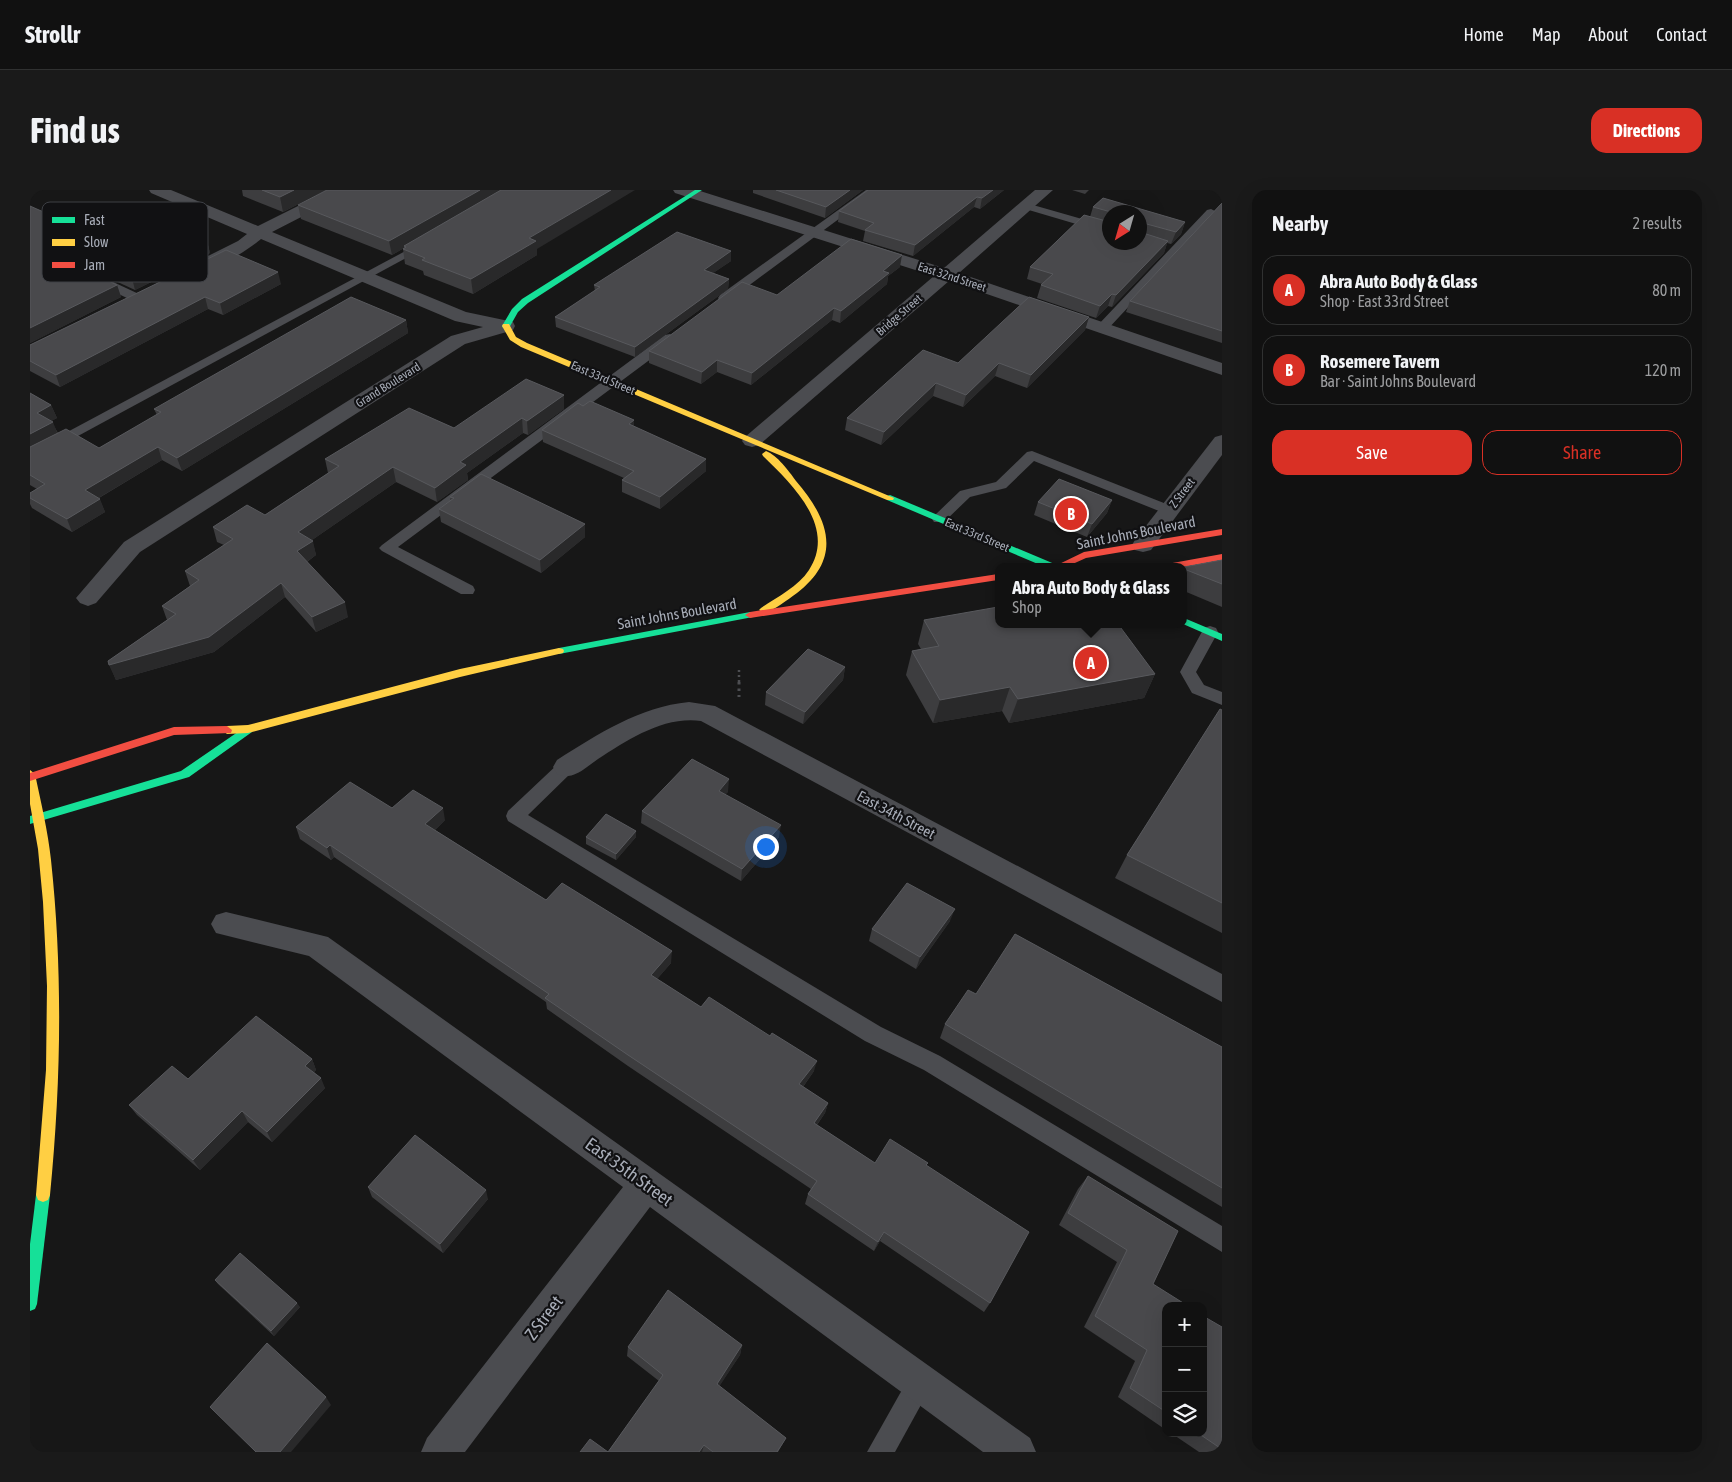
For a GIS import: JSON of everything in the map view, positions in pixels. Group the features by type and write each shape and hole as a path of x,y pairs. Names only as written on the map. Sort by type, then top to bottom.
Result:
{"main road":[{"path":"506,326 515,311 531,296 691,191"},
{"name":"East 33rd Street","path":"506,326 514,338 524,346 1046,563"},
{"path":"752,441 793,479 805,494 817,519 823,545 820,560 814,571 795,589 758,614"},
{"name":"Saint Johns Boulevard","path":"1065,563 1084,555 1222,532"},
{"path":"1187,563 1222,557"},
{"name":"Saint Johns Boulevard","path":"248,729 460,673 586,645 758,614 995,576"},
{"path":"1187,622 1216,635"},
{"path":"30,1304 49,1140 54,1008 53,947 45,858 34,819 30,776 174,732 248,729"},
{"path":"34,819 185,774 248,729"}],"street":[{"path":"160,190 188,202"},
{"path":"208,263 244,245 259,232 342,190"},
{"name":"Bridge Street","path":"752,441 1045,190"},
{"name":"East 32nd Street","path":"691,191 946,274 1222,369"},
{"path":"208,210 461,317 506,326"},
{"path":"119,307 155,290"},
{"name":"Grand Boulevard","path":"88,598 132,547 458,340 506,326"},
{"name":"Z Street","path":"1143,545 1222,441"},
{"name":"East 34th Street","path":"566,767 636,724 689,710 706,713 1222,989"},
{"name":"East 35th Street","path":"226,924 317,946 1016,1452"},
{"name":"Z Street","path":"441,1452 646,1184"}],"lane":[{"path":"718,303 873,190"},
{"path":"1026,206 1102,229"},
{"path":"1102,328 1211,212"},
{"path":"30,458 367,277 434,238"},
{"path":"1158,246 1176,251"},
{"path":"104,282 137,298"},
{"path":"467,590 387,548 678,332"},
{"path":"939,519 965,494 1001,485 1032,455 1169,510"},
{"path":"1216,635 1188,672 1198,689 1222,699"},
{"path":"566,767 515,816 873,1034 932,1063 1222,1240"},
{"path":"880,1452 920,1383"}],"building":[{"path":"262,190 294,190 280,197"},
{"path":"327,190 480,190 389,241 298,205"},
{"path":"501,190 611,190 529,238 536,241 471,279 422,260 425,258 403,249 406,247 404,246"},
{"path":"776,190 850,190 826,207"},
{"path":"868,190 993,190 982,198 977,197 915,245 865,230 874,223 839,211"},
{"path":"1103,198 1127,205 1102,205 1102,210 1093,207"},
{"path":"1222,203 1222,331 1130,301"},
{"path":"30,206 42,211 42,282 111,282 117,285 30,328"},
{"path":"1147,211 1185,222 1176,232 1147,224"},
{"path":"1084,215 1102,220 1102,250 1147,250 1147,234 1168,241 1116,295 1112,294 1100,306 1041,285 1053,274 1030,267"},
{"path":"677,232 731,251 704,270 729,279 635,347 555,317 600,287 594,285"},
{"path":"851,239 902,255 883,271 889,273 841,311 834,308 752,373 717,360 702,372 649,351 742,282 777,295"},
{"path":"226,250 278,272 220,303 205,297 56,375 30,361 30,345 160,282 208,282 208,259"},
{"path":"351,297 406,320 177,458 158,447 85,490 100,499 67,519 30,498 30,493 45,484 30,475 30,447 66,429 99,448 161,412 154,409"},
{"path":"1029,297 1089,317 1031,375 999,363 966,395 936,383 884,432 847,418 923,350 958,363"},
{"path":"526,379 564,395 527,421 522,418 460,462 466,465 435,488 393,467 298,532 313,541 297,551 345,602 312,617 281,583 209,637 109,665 108,661 176,614 162,606 199,580 185,571 233,539 213,527 247,505 265,515 339,466 325,459 409,408 454,428"},
{"path":"30,393 51,405 37,413 53,422 30,434"},
{"path":"590,401 634,420 629,424 706,459 660,497 622,480 634,471 542,430 578,403 583,406"},
{"path":"481,474 585,524 540,560 439,509 454,498 450,497"},
{"path":"1059,479 1112,500 1092,524 1038,502"},
{"path":"1222,560 1222,584 1187,570 1187,566"},
{"path":"995,608 995,628 1121,628 1155,674 1018,699 1010,687 940,700 912,651 939,646 924,620"},
{"path":"808,649 845,667 805,712 766,692"},
{"path":"1220,709 1222,710 1222,903 1127,855"},
{"path":"692,759 729,779 719,791 781,825 742,869 642,811"},
{"path":"350,782 392,808 413,790 443,808 425,824 546,900 562,883 672,951 651,975 701,1007 709,997 770,1036 772,1033 817,1061 799,1084 828,1103 814,1123 875,1163 890,1139 928,1163 926,1165 1029,1232 990,1303 884,1232 878,1242 808,1194 817,1181 545,998 549,994 330,845 327,848 296,827"},
{"path":"606,814 636,831 616,854 586,837"},
{"path":"907,883 955,909 920,957 872,929"},
{"path":"1015,934 1222,1047 1222,1188 945,1024 968,990 976,994"},
{"path":"256,1016 312,1059 305,1066 321,1078 267,1132 242,1111 193,1160 129,1105 172,1066 188,1079"},
{"path":"415,1135 486,1190 440,1244 368,1187"},
{"path":"1088,1176 1178,1231 1153,1284 1182,1302 1162,1302 1162,1409 1130,1388 1147,1350 1095,1316 1127,1250 1068,1213"},
{"path":"240,1253 297,1303 271,1331 215,1280"},
{"path":"668,1290 742,1345 717,1384 786,1438 777,1452 713,1452 704,1445 699,1452 608,1452 663,1375 628,1347"},
{"path":"1207,1318 1222,1327 1222,1444 1220,1448 1204,1437 1207,1437"},
{"path":"267,1343 326,1397 280,1452 256,1452 210,1407"},
{"path":"590,1439 608,1452 580,1452"}],"traffic: fast":[{"path":"506,326 515,311 525,301 699,190"},
{"path":"890,498 1044,563"},
{"path":"559,651 750,615"},
{"path":"1187,622 1222,638"},
{"path":"30,820 185,774 248,729"},
{"path":"30,1304 43,1195"}],"traffic: slow":[{"path":"506,326 513,338 524,345 890,498"},
{"path":"764,610 797,588 808,578 821,556 823,540 812,508 790,478 766,454"},
{"path":"227,730 248,729 460,673 559,651"},
{"path":"30,774 45,860 52,944 53,1070 43,1195"}],"traffic: jam":[{"path":"1067,563 1084,555 1222,532"},
{"path":"1187,563 1222,557"},
{"path":"750,615 995,577"},
{"path":"30,777 174,731 227,730"}],"place":[{"name":"Rosemere Tavern","path":"1071,514"},
{"name":"Abra Auto Body & Glass","path":"1091,663"}]}
